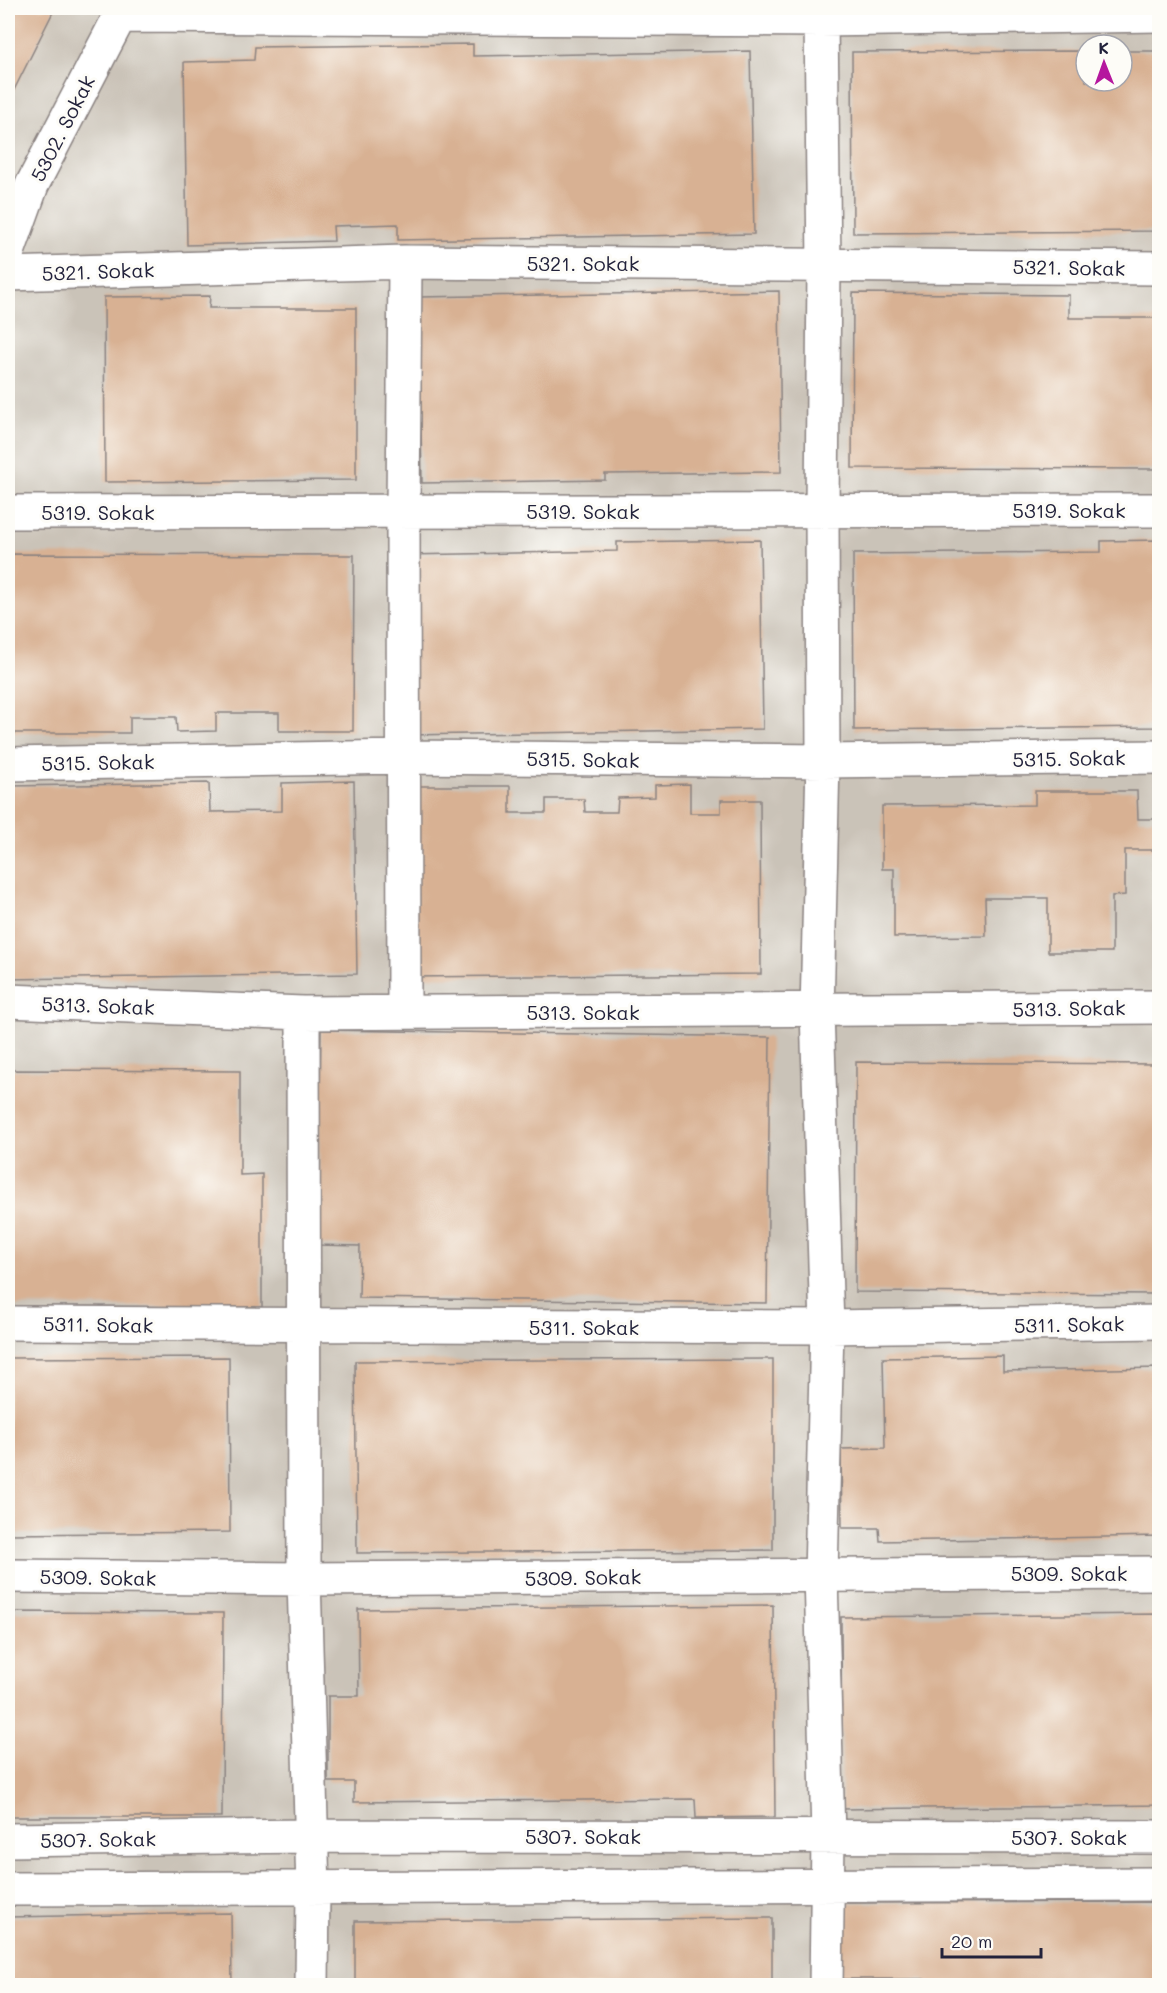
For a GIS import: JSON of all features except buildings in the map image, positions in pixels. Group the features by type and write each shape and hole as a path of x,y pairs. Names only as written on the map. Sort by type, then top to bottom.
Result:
{"street":[{"path":"122,11 1160,15"},
{"name":"5302. Sokak","path":"8,252 32,185 122,11"},
{"path":"822,14 824,761 818,1011 827,1328 821,1575 828,1836 826,1986"},
{"path":"404,1012 405,262"},
{"name":"5321. Sokak","path":"8,274 405,262 1160,268"},
{"name":"5319. Sokak","path":"8,512 1160,510"},
{"name":"5315. Sokak","path":"8,764 403,757 824,761 1160,757"},
{"name":"5313. Sokak","path":"8,1001 303,1014 1160,1007"},
{"path":"303,1014 304,1580 313,1889 312,1986"},
{"name":"5311. Sokak","path":"8,1323 827,1328 1160,1323"},
{"name":"5309. Sokak","path":"8,1576 304,1580 1160,1573"},
{"name":"5307. Sokak","path":"8,1840 310,1836 1160,1838"},
{"path":"8,1889 1160,1884"}],"shaded area":[{"path":"8,8 1159,8 1159,1985 8,1985"}]}
